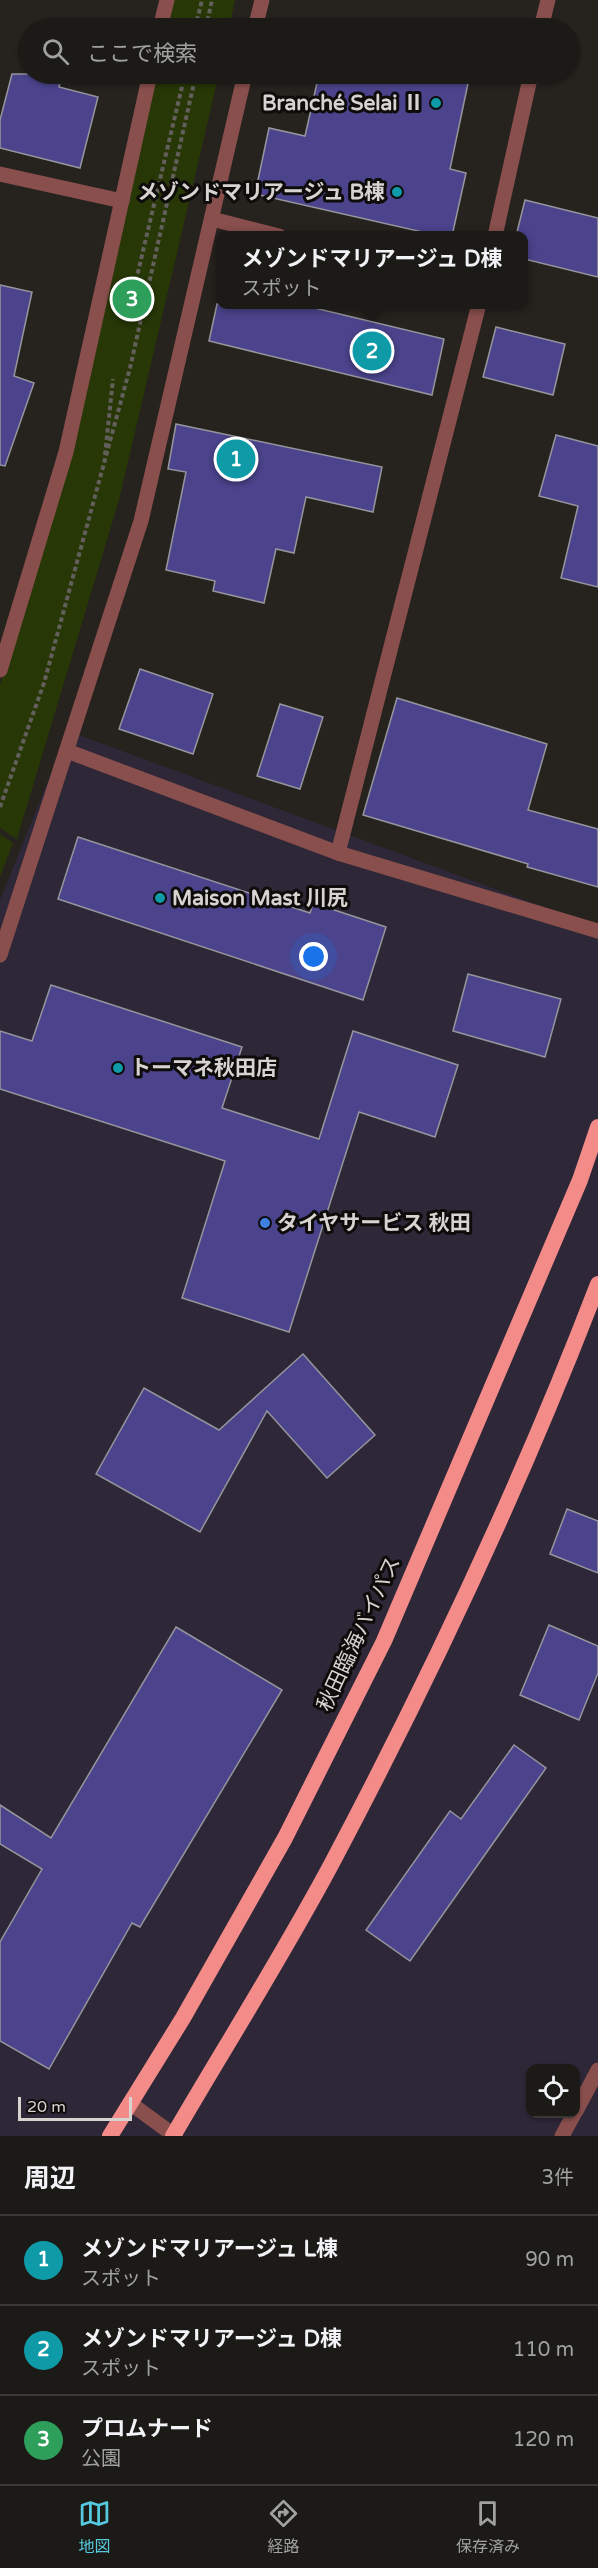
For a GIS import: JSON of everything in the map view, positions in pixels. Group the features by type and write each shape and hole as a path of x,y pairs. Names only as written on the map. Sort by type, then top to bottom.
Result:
{"highway":[{"name":"秋田臨海バイパス","path":"110,2136 183,2018 285,1838 384,1641 571,1201 598,1127"},
{"path":"174,2136 331,1864 402,1725 478,1569 598,1284"}],"street":[{"path":"162,18 167,0"},
{"path":"258,18 262,0"},
{"path":"544,18 548,0"},
{"path":"0,670 66,452 148,84"},
{"path":"0,955 141,521 243,84"},
{"path":"496,231 529,84"},
{"path":"0,174 122,201"},
{"path":"212,219 259,231"},
{"path":"338,853 478,309"},
{"path":"67,751 338,853 598,931"},
{"path":"580,2103 598,2070"},
{"path":"130,2103 174,2136"},
{"path":"562,2136 572,2118"}],"path":[{"path":"198,18 202,0"},
{"path":"208,18 212,0"},
{"path":"127,316 183,84"},
{"path":"0,807 44,683 104,467 130,368 194,84"},
{"path":"104,467 114,372"}],"shaded area":[{"path":"68,731 598,927 598,2136 0,2136 0,900"}],"green space":[{"path":"172,0 235,0 231,18 168,18"},
{"path":"151,84 217,84 119,500 17,839 0,828 0,685"},
{"path":"0,834 13,843 0,877"}],"building":[{"path":"12,74 18,74 18,84 60,84 59,87 98,97 80,168 0,148 0,120"},
{"path":"317,84 468,84 450,169 466,173 453,231 418,231 255,194 269,128 305,136"},
{"path":"525,200 598,218 598,277 528,260 528,231 517,231"},
{"path":"0,285 32,292 14,376 34,383 5,466 0,465"},
{"path":"216,309 319,309 444,339 432,395 209,341"},
{"path":"496,327 565,344 553,395 483,377"},
{"path":"176,424 382,467 373,512 306,497 294,553 276,549 264,603 213,591 215,581 166,570 186,472 168,469"},
{"path":"556,435 598,446 598,587 561,578 578,506 539,496"},
{"path":"140,669 213,694 193,754 119,729"},
{"path":"397,698 547,744 528,810 598,829 598,887 363,815"},
{"path":"280,704 323,717 300,789 257,776"},
{"path":"78,837 310,913 313,903 386,927 363,1000 58,899"},
{"path":"468,974 561,999 545,1057 453,1031"},
{"path":"51,985 242,1047 222,1108 319,1139 353,1031 458,1065 435,1137 359,1112 289,1332 182,1298 225,1161 0,1089 0,1031 32,1041"},
{"path":"303,1354 375,1435 327,1478 267,1411 200,1532 96,1474 144,1388 219,1430"},
{"path":"567,1509 598,1521 598,1573 550,1554"},
{"path":"549,1625 598,1646 598,1673 579,1720 520,1695"},
{"path":"176,1627 282,1690 140,1927 132,1923 49,2069 0,2041 0,1942 42,1869 0,1844 0,1805 51,1838"},
{"path":"514,1745 546,1768 410,1961 366,1930 450,1811 461,1819"}],"place":[{"name":"Branché Selai Ⅱ","path":"436,103"},
{"name":"メゾンドマリアージュ B棟","path":"397,192"},
{"name":"プロムナード","path":"132,299"},
{"name":"メゾンドマリアージュ D棟","path":"372,351"},
{"name":"メゾンドマリアージュ L棟","path":"236,459"},
{"name":"Maison Mast 川尻","path":"160,898"},
{"name":"トーマネ秋田店","path":"118,1068"},
{"name":"タイヤサービス 秋田","path":"265,1223"}]}
